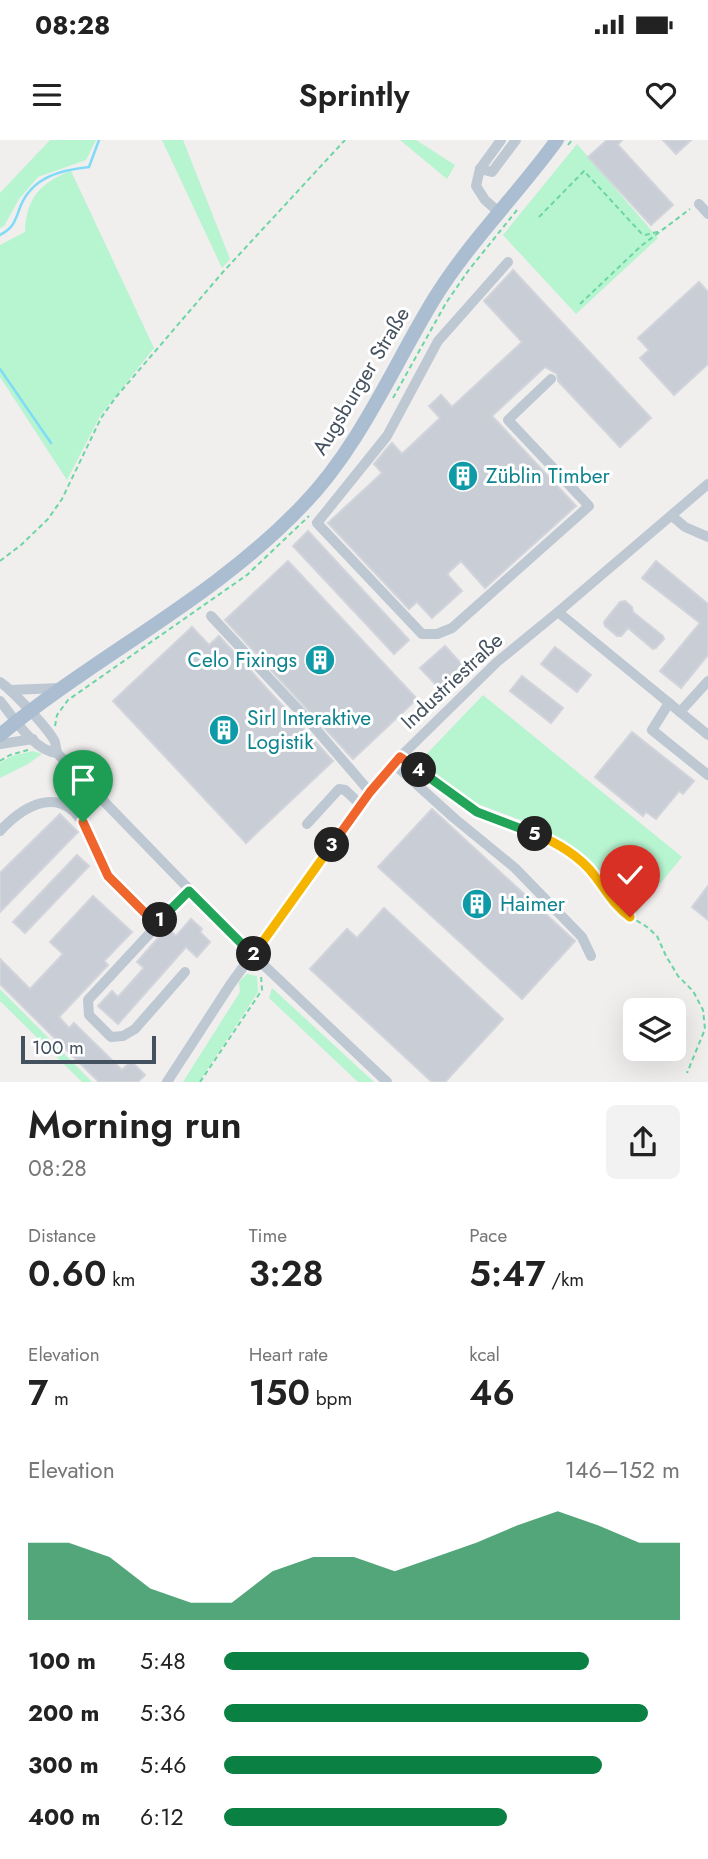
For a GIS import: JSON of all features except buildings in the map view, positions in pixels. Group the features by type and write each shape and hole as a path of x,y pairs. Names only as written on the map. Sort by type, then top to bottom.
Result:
{"main road":[{"name":"Augsburger Straße","path":"0,736 60,688 238,565 305,503 332,471 361,427 434,298 500,213 560,146"}],"street":[{"path":"500,213 485,200 476,186 480,169 501,140"},
{"path":"480,169 492,172 516,140"},
{"path":"699,204 708,214"},
{"path":"508,262 438,341 387,436 317,523 422,634 437,634 452,628 589,506 508,420 551,379"},
{"name":"Industriestraße","path":"166,1082 256,958 370,792 397,761 497,662 708,484"},
{"path":"672,516 685,527 708,537"},
{"path":"558,612 708,735"},
{"path":"211,616 308,720 370,792"},
{"path":"680,712 708,681"},
{"path":"0,682 10,690 33,739 50,752 57,753"},
{"path":"10,690 60,688"},
{"path":"0,701 49,734 55,742 57,753 189,891 387,1082"},
{"path":"669,703 652,730 708,775"},
{"path":"0,744 33,739"},
{"path":"397,761 454,818 515,868 582,937 591,956"},
{"path":"307,824 340,789 345,790 361,805"},
{"path":"0,831 10,820 38,803 50,802 68,806 83,822 108,876 157,925"},
{"path":"185,972 135,1029 123,1036 111,1037 89,1016 88,1000 189,891"}],"path":[{"path":"0,561 48,519 62,499 101,418 117,397 223,272 345,140"},
{"path":"560,146 572,140"},
{"path":"539,216 584,172 642,234 661,231"},
{"path":"388,406 446,303 523,203"},
{"path":"580,304 597,290 610,274 682,213 699,204"},
{"path":"49,734 62,706 68,700 247,575 285,542 313,512"},
{"path":"397,761 477,812 542,837 575,856 593,873 618,909 647,927 656,936 678,976 693,991 702,1010 705,1029 687,1073"},
{"path":"200,1082 262,990 256,958"}],"green space":[{"path":"50,140 96,140 86,160 38,177 0,228 0,193"},
{"path":"162,140 183,140 230,259 222,268"},
{"path":"400,140 416,140 455,165 447,179"},
{"path":"577,144 658,238 576,314 503,235"},
{"path":"71,171 154,348 100,416 67,480 0,377 0,245 25,232 28,210 37,193 51,180"},
{"path":"483,695 682,857 637,912 609,889 585,856 537,826 470,801 418,763"},
{"path":"33,751 42,754 0,778 0,763 12,756"},
{"path":"247,974 257,976 258,992 199,1082 183,1082 240,992 239,982"},
{"path":"272,988 374,1082 358,1082 269,998"},
{"path":"0,989 92,1082 82,1082 0,1001"}],"waterway":[{"path":"0,235 12,226 26,195 40,181 68,170 89,167 99,140"},
{"path":"0,369 51,443"}],"place":[{"name":"Züblin Timber","path":"463,476"},
{"name":"Celo Fixings","path":"320,660"},
{"name":"Sirl Interaktive Logistik","path":"224,730"},
{"name":"Haimer","path":"477,904"}],"route":[{"path":"83,822 108,876 157,925 189,891 253,955 370,792 400,757 477,812 542,837 575,856 593,873 618,909 630,917"}]}
